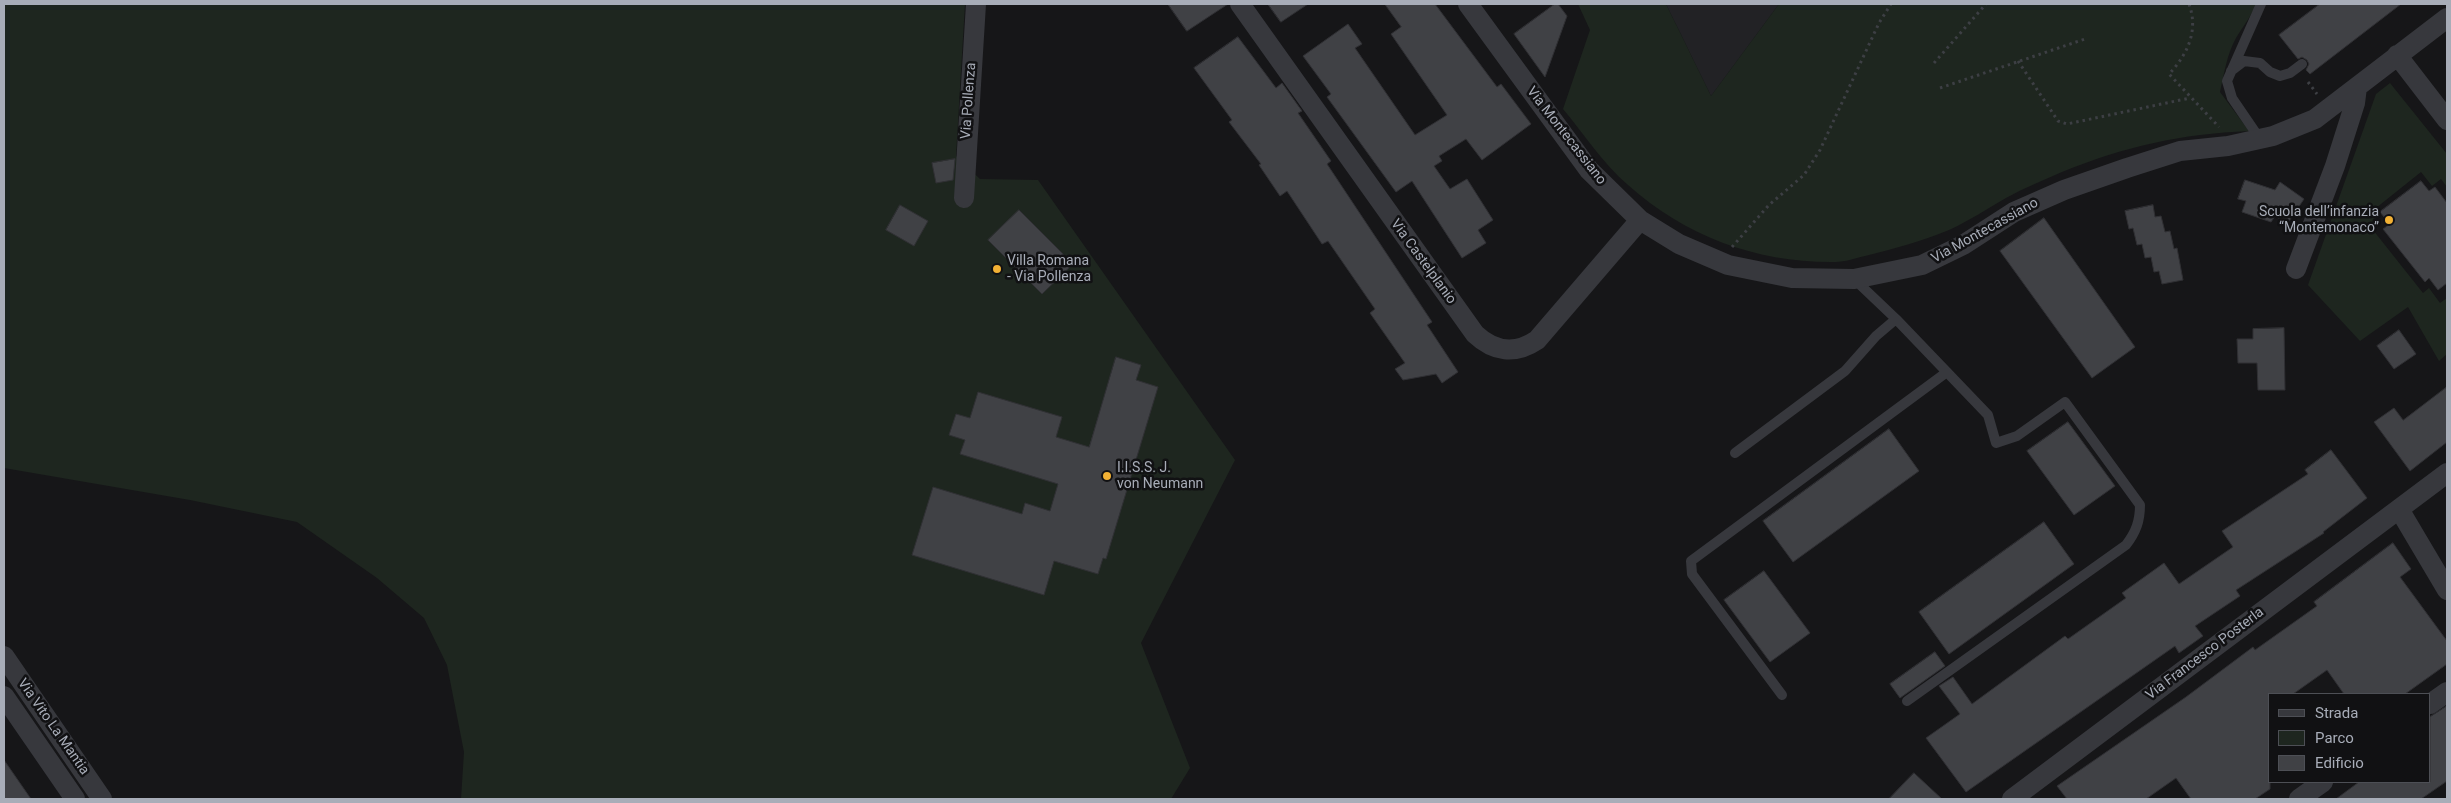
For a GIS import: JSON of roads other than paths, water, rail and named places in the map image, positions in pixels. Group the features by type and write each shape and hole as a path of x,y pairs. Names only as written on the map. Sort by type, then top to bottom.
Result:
{"street":[{"name":"Via Pollenza","path":"964,198 976,4"},
{"name":"Via Castelplanio","path":"1240,4 1475,334 1491,346 1510,350 1523,348 1537,340 1640,220"},
{"name":"Via Montecassiano","path":"1468,4 1578,156 1602,184 1640,220 1679,244 1728,265 1792,278 1854,279 1922,266 1963,245 2014,212 2064,190 2127,168 2180,151 2228,146 2260,139 2315,119 2447,18"},
{"path":"2397,55 2447,120"},
{"path":"2296,269 2335,166 2355,103 2357,87"},
{"name":"Via Francesco Posterla","path":"2012,799 2447,473"},
{"path":"2399,509 2447,590"},
{"name":"Via Vito La Mantia","path":"5,662 102,799"},
{"path":"2431,703 2447,692"},
{"name":"Via Vito La Mantia","path":"4,696 75,799"},
{"path":"2299,799 2322,783"}],"lane":[{"path":"2260,139 2232,98 2227,81 2261,4"},
{"path":"2230,72 2244,61 2260,63 2270,72 2280,76 2290,73 2302,64"},
{"path":"1854,279 1896,319 1988,416 1996,443 2017,436 2065,402 2140,504 2140,518 2134,534 2126,545 1907,701"},
{"path":"1735,453 1845,371 1876,336 1896,319"},
{"path":"1782,695 1692,574 1691,560 1947,372"}],"place":[{"name":"Scuola dell’infanzia “Montemonaco”","path":"2389,220"},
{"name":"Villa Romana - Via Pollenza","path":"997,269"},
{"name":"I.I.S.S. J. von Neumann","path":"1107,476"}]}
